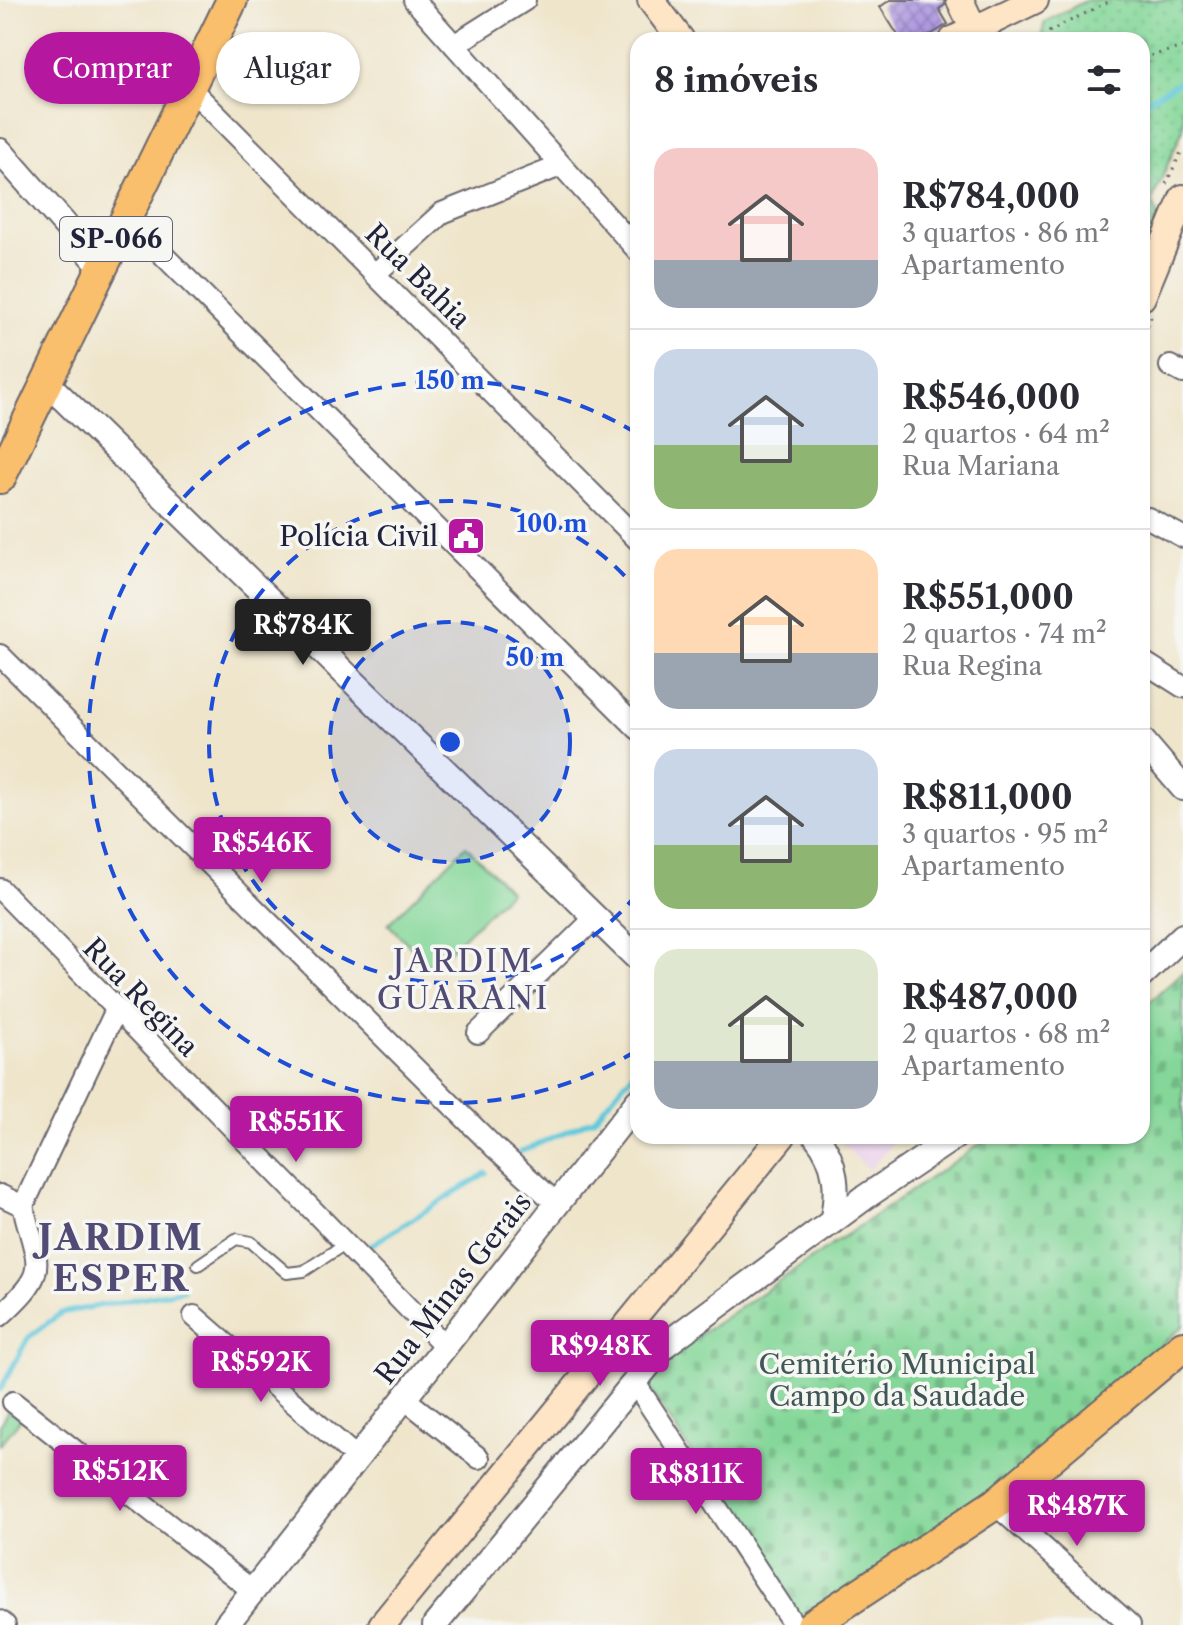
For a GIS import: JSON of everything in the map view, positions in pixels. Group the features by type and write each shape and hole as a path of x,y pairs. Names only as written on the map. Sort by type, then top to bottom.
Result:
{"main road":[{"name":"SP-066","path":"200,65 232,0"},
{"path":"651,0 675,32"},
{"path":"960,0 964,32"},
{"path":"970,32 1035,0"},
{"name":"SP-066","path":"0,478 181,104"},
{"path":"1150,278 1183,198"},
{"path":"382,1625 775,1144"},
{"path":"812,1625 995,1504 1181,1350"}],"street":[{"path":"414,0 630,242"},
{"path":"454,45 521,1"},
{"name":"Rua Bahia","path":"200,98 630,532"},
{"path":"0,151 102,267"},
{"path":"376,273 442,213 560,166"},
{"path":"126,218 630,721"},
{"path":"46,382 594,919 630,949"},
{"path":"1150,519 1183,537"},
{"path":"0,655 494,1147 556,1203"},
{"path":"1150,666 1183,687"},
{"path":"1150,749 1183,788"},
{"name":"Rua Regina","path":"1,894 446,1347"},
{"path":"478,1033 594,919"},
{"path":"1150,967 1183,936"},
{"path":"0,1316 36,1278 38,1266 23,1206 115,1012"},
{"name":"Rua Minas Gerais","path":"226,1625 630,1111"},
{"path":"821,1144 836,1175 832,1222"},
{"path":"435,1625 665,1345 944,1144"},
{"path":"0,1195 23,1206"},
{"path":"194,1316 357,1458"},
{"path":"635,1383 794,1625"},
{"path":"405,1399 479,1458"},
{"path":"13,1402 253,1591"},
{"path":"995,1504 1130,1625"},
{"path":"0,1621 5,1625"}],"lane":[{"path":"198,1265 236,1239 251,1242 287,1273 304,1271 345,1244"}],"path":[{"path":"1050,32 1112,0"},
{"path":"1150,56 1183,47"}],"shaded area":[{"path":"843,1144 892,1144 869,1170"}],"green space":[{"path":"1087,0 1183,0 1183,129 1152,201 1158,216 1150,233 1150,32 1042,32 1045,22"},
{"path":"466,846 510,891 432,968 388,924"},
{"name":"Cemitério Municipal Campo da Saudade","path":"1183,972 1183,1326 991,1494 800,1622 645,1381 673,1353 980,1144 1150,1144 1150,1002"},
{"path":"13,1402 24,1415 0,1445 0,1424"}],"building":[{"path":"890,0 944,0 945,5 939,9 948,24 935,32 896,32 880,7"}],"waterway":[{"path":"1150,99 1183,80"},
{"path":"520,1152 594,1119 630,1076"},
{"path":"368,1247 486,1173"},
{"path":"0,1390 28,1338 61,1313 183,1290"}],"place":[{"name":"Polícia Civil","path":"466,536"}],"district":[{"name":"JARDIM GUARANI","path":"463,978"},
{"name":"JARDIM ESPER","path":"121,1258"}]}
